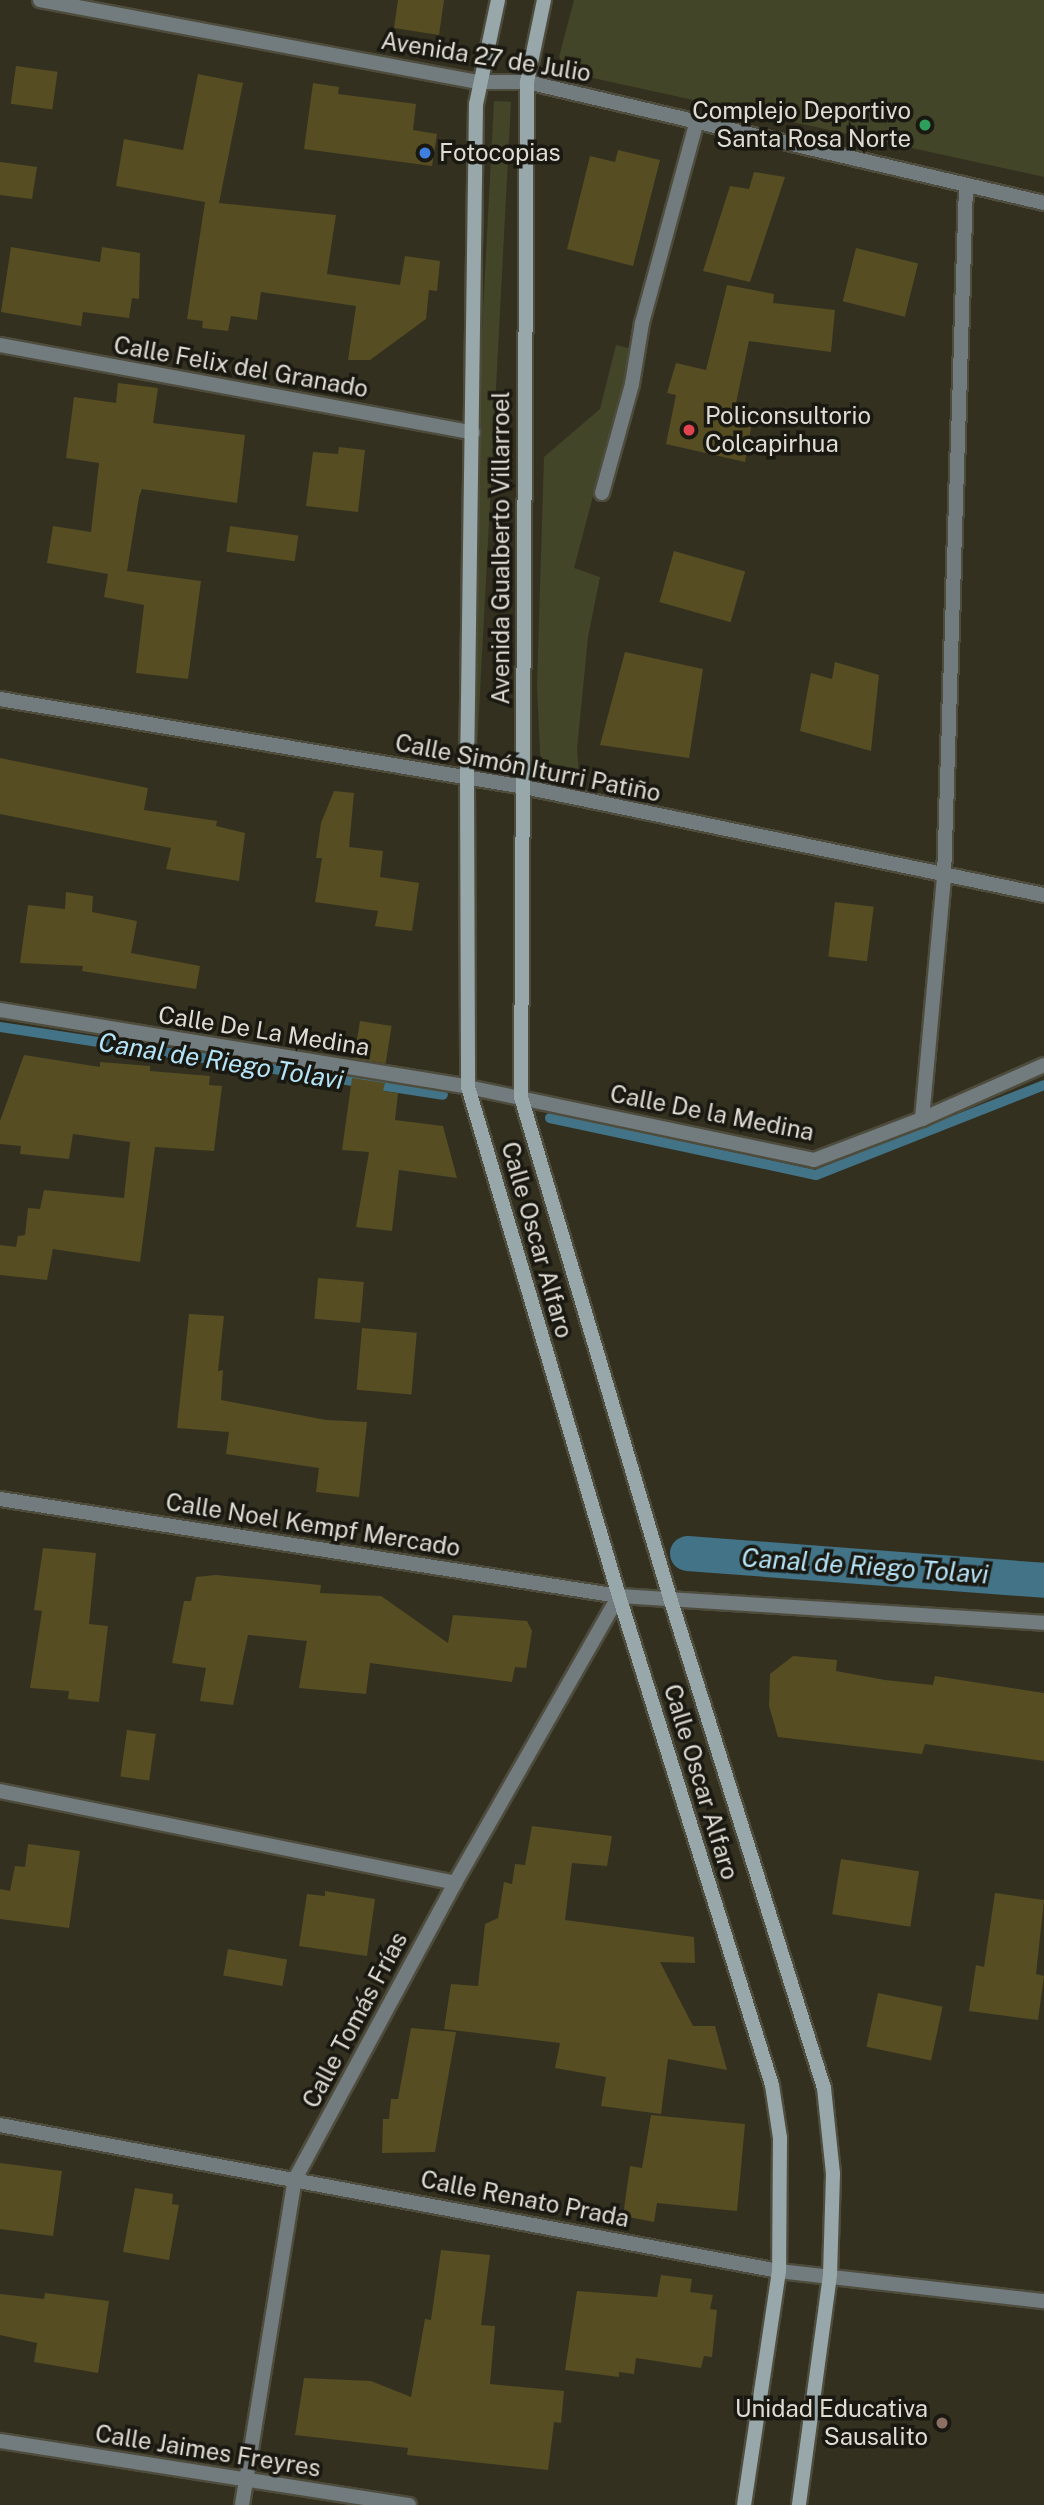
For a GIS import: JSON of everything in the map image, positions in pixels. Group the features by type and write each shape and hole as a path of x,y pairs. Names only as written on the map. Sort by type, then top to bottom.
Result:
{"main road":[{"name":"Avenida Gualberto Villarroel","path":"468,1087 467,777 478,82 498,0"},
{"name":"Avenida Gualberto Villarroel","path":"521,1097 527,82 544,0"},
{"name":"Calle Oscar Alfaro","path":"468,1087 619,1596 772,2085 780,2138 779,2271 744,2505"},
{"name":"Calle Oscar Alfaro","path":"521,1097 671,1601 824,2088 833,2174 830,2275 799,2505"}],"street":[{"name":"Avenida 27 de Julio","path":"40,0 478,82 527,82 1044,203"},
{"path":"602,493 632,384 642,323 696,121"},
{"path":"922,1119 944,878 966,185"},
{"name":"Calle Felix del Granado","path":"0,345 473,433"},
{"name":"Calle Simón Iturri Patiño","path":"0,699 524,786 944,878 1044,895"},
{"name":"Calle De La Medina","path":"0,1010 521,1097"},
{"name":"Calle De la Medina","path":"521,1097 814,1160 922,1119 1044,1065"},
{"name":"Calle Noel Kempf Mercado","path":"0,1499 619,1596 1044,1623"},
{"name":"Calle Tomás Frías","path":"242,2505 295,2179 454,1883 619,1596"},
{"path":"0,1791 454,1883"},
{"name":"Calle Renato Prada","path":"0,2125 779,2271 1044,2301"},
{"name":"Calle Jaimes Freyres","path":"0,2441 409,2505"}],"green space":[{"name":"Complejo Deportivo Santa Rosa Norte","path":"574,0 1044,0 1044,177 570,73 559,57"},
{"path":"494,101 511,102 477,746 460,745"},
{"path":"616,345 632,349 574,568 600,577 588,637 577,749 580,785 551,782 541,773 537,686 544,457 600,409"}],"building":[{"path":"398,0 444,0 439,35 394,28"},
{"path":"16,66 58,72 52,109 11,104"},
{"path":"198,74 243,83 219,203 336,215 327,274 400,285 405,256 440,261 437,291 429,290 426,319 370,360 348,360 356,306 261,292 257,320 231,316 228,331 202,328 203,321 187,319 205,202 116,186 124,139 183,150"},
{"path":"313,83 339,87 338,94 416,104 413,130 437,134 432,166 304,149"},
{"path":"618,150 660,160 633,266 567,249 590,156 615,162"},
{"path":"0,162 37,167 32,199 0,195"},
{"path":"754,172 785,177 750,282 703,271 730,186 749,189"},
{"path":"11,247 100,262 102,247 140,253 139,299 132,298 129,318 83,312 81,326 1,312"},
{"path":"856,248 918,263 905,317 843,301"},
{"path":"727,285 774,294 773,303 835,310 831,352 749,341 733,417 752,422 745,462 666,444 676,395 667,393 676,363 706,370"},
{"path":"118,383 158,388 153,423 245,435 237,503 142,489 139,497 127,571 201,581 188,679 136,673 144,605 104,597 108,574 47,563 53,526 91,532 99,463 66,458 74,397 116,403"},
{"path":"339,447 365,450 358,512 306,506 313,452 338,454"},
{"path":"230,526 298,536 295,561 226,552"},
{"path":"674,551 745,571 731,622 659,602"},
{"path":"625,652 703,669 689,758 600,745"},
{"path":"835,662 879,675 871,751 800,731 811,673 832,679"},
{"path":"0,758 148,788 144,810 217,821 216,826 245,833 239,881 166,869 171,848 0,814"},
{"path":"334,791 354,793 349,847 383,851 380,877 419,883 412,931 375,926 378,911 315,902 322,858 316,858 321,823"},
{"path":"66,892 93,896 92,912 137,921 131,953 200,966 196,989 82,971 83,966 20,963 28,905 65,909"},
{"path":"835,902 874,907 867,961 828,957"},
{"path":"360,1021 392,1026 386,1064 354,1059"},
{"path":"24,1055 100,1067 100,1062 150,1066 150,1071 210,1076 209,1085 222,1086 214,1151 155,1147 140,1262 53,1249 47,1280 0,1275 0,1245 16,1247 18,1236 25,1235 28,1208 40,1209 44,1190 124,1198 130,1142 73,1134 69,1159 20,1154 21,1146 0,1144 0,1121"},
{"path":"352,1078 385,1083 383,1091 398,1093 395,1120 443,1126 457,1178 399,1170 392,1231 356,1227 369,1152 342,1150"},
{"path":"318,1278 364,1282 360,1323 314,1319"},
{"path":"189,1314 224,1316 218,1371 223,1370 221,1400 326,1420 367,1422 359,1497 316,1492 319,1468 226,1454 229,1432 177,1428"},
{"path":"362,1328 417,1333 411,1395 357,1390"},
{"path":"43,1548 96,1553 89,1624 108,1626 99,1702 68,1699 69,1691 30,1688 42,1611 34,1610"},
{"path":"216,1575 321,1585 320,1593 381,1596 448,1643 453,1615 527,1621 532,1631 526,1668 515,1667 512,1682 370,1663 366,1694 299,1688 307,1641 248,1635 233,1705 200,1701 206,1668 172,1663 184,1601 191,1601 196,1577"},
{"path":"793,1656 837,1660 836,1671 885,1680 933,1685 935,1676 1044,1693 1044,1761 925,1744 922,1754 778,1737 769,1706 770,1674"},
{"path":"127,1730 156,1734 149,1781 120,1777"},
{"path":"532,1826 612,1836 607,1866 572,1863 565,1920 694,1937 695,1963 660,1962 693,2026 715,2026 727,2070 668,2059 661,2114 601,2106 606,2077 555,2068 560,2043 444,2029 451,1984 478,1986 485,1924 498,1918 504,1882 512,1884 515,1864 525,1865"},
{"path":"28,1844 80,1851 69,1928 0,1919 0,1889 10,1891 15,1866 25,1867"},
{"path":"841,1859 919,1871 910,1927 832,1914"},
{"path":"325,1891 375,1899 367,1956 299,1946 307,1894 325,1896"},
{"path":"995,1893 1044,1900 1036,1974 1044,1976 1038,2020 969,2011 976,1965 984,1967"},
{"path":"228,1949 287,1959 282,1986 223,1976"},
{"path":"878,1993 943,2007 931,2061 867,2047"},
{"path":"411,2028 456,2032 435,2152 382,2153 383,2119 389,2119 391,2099 398,2099"},
{"path":"651,2115 745,2124 737,2211 657,2203 654,2222 623,2216 630,2166 642,2168"},
{"path":"0,2163 62,2171 53,2236 0,2229"},
{"path":"135,2188 173,2194 172,2204 179,2205 169,2260 123,2252"},
{"path":"441,2250 490,2255 481,2325 495,2326 490,2384 564,2391 561,2423 554,2422 548,2470 407,2455 408,2448 295,2435 304,2378 371,2381 411,2397 425,2319 431,2320"},
{"path":"661,2275 692,2279 690,2292 713,2295 710,2309 717,2310 712,2357 704,2356 701,2368 636,2358 634,2374 619,2372 619,2377 565,2370 577,2291 657,2297"},
{"path":"45,2293 109,2301 98,2373 34,2362 37,2343 0,2335 0,2294 44,2299"}],"waterway":[{"name":"Canal de Riego Tolavi","path":"0,1027 443,1095"},
{"name":"Canal de Riego Tolavi","path":"550,1118 816,1175 1044,1085"},
{"name":"Canal de Riego Tolavi","path":"687,1553 1044,1580"}],"place":[{"name":"Complejo Deportivo Santa Rosa Norte","path":"925,125"},
{"name":"Fotocopias","path":"425,153"},
{"name":"Policonsultorio Colcapirhua","path":"689,430"},
{"name":"Unidad Educativa Sausalito","path":"942,2423"}]}
